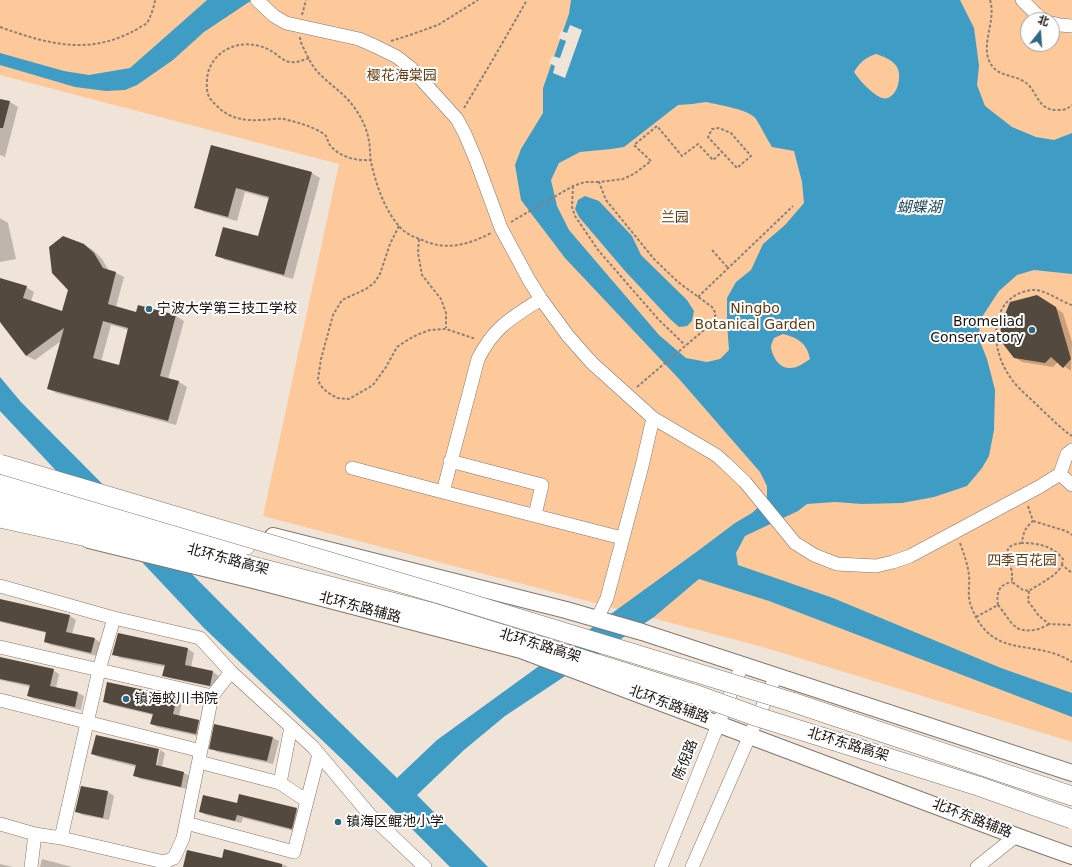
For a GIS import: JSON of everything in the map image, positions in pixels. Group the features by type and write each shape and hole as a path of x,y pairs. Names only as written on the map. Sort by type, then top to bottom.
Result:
{"highway":[{"path":"0,466 439,594"},
{"name":"北环东路高架","path":"0,484 439,594 792,702 1072,796"},
{"name":"北环东路高架","path":"0,501 434,614 694,694 758,717 978,786 1072,819"},
{"path":"0,518 434,614"}],"main road":[{"path":"0,466 566,610 642,632 1072,773"},
{"name":"北环东路辅路","path":"0,518 521,650 1072,856"}],"street":[{"path":"1022,0 1034,12"},
{"path":"260,4 274,16 286,23 359,39 397,57 411,68 457,119 476,160 501,228 541,299 568,336 592,363 653,418 716,455 745,482 795,543 814,555 837,564 861,566 876,566 910,556 1039,487 1060,474 1068,454 1072,450"},
{"path":"1060,25 1072,26"},
{"path":"443,492 478,359 486,343 500,326 541,299"},
{"path":"597,619 607,598 642,466 653,418"},
{"path":"450,461 542,485 535,515"},
{"path":"352,468 622,538"},
{"path":"1060,474 1072,485"},
{"path":"0,586 114,618 200,638 231,672 319,754 370,814 425,867"},
{"path":"61,838 100,670 114,618"},
{"path":"0,647 212,696"},
{"name":"陈倪路","path":"661,867 742,665"},
{"path":"0,824 35,834 61,838 164,864 174,858 183,838 212,696 231,672"},
{"path":"692,867 776,676"},
{"path":"0,700 88,722 280,783 307,801"},
{"path":"280,783 291,727"},
{"path":"186,823 294,852 319,754"},
{"path":"30,867 35,834"},
{"path":"977,867 1016,836"}],"path":[{"path":"0,26 38,39 70,46 100,44 127,35 147,23 155,4 155,0"},
{"path":"306,0 300,26 300,40 308,58 315,69 348,100 356,110 365,126 369,140 371,160 380,194 399,226 418,239 432,245 446,247 460,245 480,239 573,186 585,182 599,182 622,178 634,174 651,161 634,145 657,126 682,156 698,144 713,160 722,152"},
{"path":"377,47 438,25 477,0"},
{"path":"457,119 527,0"},
{"path":"990,0 991,18 987,46 988,57 991,64 996,70 1004,75 1015,77 1023,81 1029,86 1038,101 1044,107 1053,110 1061,110 1069,108 1072,105"},
{"path":"308,58 290,63 265,48 253,44 241,45 224,50 208,69 207,92 210,100 232,117 241,120 259,121 283,119 298,122 324,134 328,139 329,144 339,153 359,161 371,160"},
{"path":"719,128 731,133 751,156 737,168 722,152 708,137 712,129 719,128"},
{"path":"599,182 606,200 654,258 678,282 712,307 716,314 710,324 627,396"},
{"path":"573,186 572,207 575,216 598,250 658,319 686,345"},
{"path":"698,297 793,206"},
{"path":"399,226 390,244 380,274 374,283 366,289 342,300 332,315 318,379 320,385 327,392 337,398 349,399 373,385 386,367 397,347 409,339 430,330 446,328 486,343"},
{"path":"418,239 418,253 422,275 440,298 446,313 446,328"},
{"path":"712,250 728,268"},
{"path":"1072,305 1037,290 1024,292 1009,299 997,321 996,334 1002,364 1018,387 1063,430 1072,436"},
{"path":"1024,494 1032,521"},
{"path":"1032,521 1066,531 1072,535"},
{"path":"1022,544 1025,529 1032,521"},
{"path":"955,531 965,558 969,576 970,604 976,617 987,632 999,642 1019,648 1050,652 1072,662"},
{"path":"1022,544 1040,544 1050,548 1060,555 1062,559 1060,569 1029,591 1023,590 1012,582 1012,572 1007,554 1008,549 1012,546 1022,544"},
{"path":"1062,565 1072,573"},
{"path":"1012,582 1002,586 998,592 997,598 998,605 1016,627 1024,630 1037,630 1049,624 1072,625"},
{"path":"1029,591 1028,601 1039,616 1049,624"},
{"path":"976,617 998,605"}],"green space":[{"name":"Ningbo Botanical Garden","path":"0,0 1072,0 1072,742 763,647 263,516 339,164 0,75"}],"water":[{"path":"207,0 252,0 204,32 173,60 137,85 125,90 106,91 75,87 0,65 0,53 64,71 89,75 130,68"},
{"name":"蝴蝶湖","path":"571,0 960,0 974,28 979,66 977,85 985,106 1012,127 1036,137 1054,140 1072,133 1072,274 1034,270 1017,275 999,291 980,320 979,339 987,359 995,390 994,430 989,456 982,468 967,486 934,497 902,503 862,504 835,502 807,504 798,511 745,536 736,553 738,565 833,598 1001,668 1072,693 1072,717 769,601 699,579 654,617 505,716 464,750 417,795 488,867 450,867 345,762 203,627 0,411 0,377 21,402 317,700 397,778 437,740 735,523 752,513 767,499 767,486 760,472 680,380 565,258 521,200 515,165 521,149 543,113 543,88 569,14","holes":["876,54 893,62 899,71 899,82 897,88 894,93 887,98 882,98 871,91 854,72 863,61","706,102 733,108 747,113 756,119 772,147 794,151 802,182 804,203 785,225 763,244 751,270 736,282 727,298 729,350 720,359 707,362 686,358 659,335 569,230 557,206 551,180 559,163 580,152 624,147 678,105","783,334 797,339 807,349 810,359 794,368 782,366 774,358 771,346 774,338"]},
{"path":"585,196 599,201 632,236 641,255 687,300 694,311 692,321 687,326 679,327 670,319 625,271 579,217 575,209 578,200"}],"pier":[{"path":"570,25 582,30 565,78 553,73 555,66 549,63 552,56 560,58 566,41 558,38 561,31 567,33"}],"building":[{"path":"0,99 10,101 3,128 0,128"},
{"path":"211,145 312,172 284,275 215,256 223,227 258,236 269,197 236,188 228,217 194,208"},
{"path":"63,236 84,244 94,253 103,268 116,272 108,304 136,312 138,305 176,315 160,376 179,381 168,421 47,389 64,328 26,356 0,322 0,278 27,286 23,298 62,311 68,290 52,273 49,247","holes":["103,321 128,328 119,365 93,358"]},
{"name":"Bromeliad Conservatory","path":"1037,295 1056,307 1071,359 1063,368 1051,357 1045,363 1014,358 1000,340 1001,324 1010,302"},
{"path":"0,599 70,615 66,632 95,638 91,653 44,642 46,632 0,621"},
{"path":"118,633 188,648 185,665 213,671 210,686 162,676 165,665 112,655"},
{"path":"0,657 54,669 50,686 78,692 75,707 27,696 30,685 0,679"},
{"path":"107,682 177,697 173,714 199,720 196,734 150,724 153,714 103,702"},
{"path":"214,724 273,737 267,761 209,749"},
{"path":"96,735 159,749 156,765 184,772 181,787 133,776 136,765 91,754"},
{"path":"81,786 108,791 103,818 75,812"},
{"path":"239,794 297,808 292,829 237,815 235,821 199,812 203,795 237,803"},
{"path":"224,849 282,864 282,867 183,867 187,850 222,858"}],"place":[{"name":"宁波大学第三技工学校","path":"149,309"},
{"name":"Bromeliad Conservatory","path":"1032,330"},
{"name":"镇海蛟川书院","path":"126,699"},
{"name":"镇海区鲲池小学","path":"338,822"}],"park label":[{"name":"樱花海棠园","path":"402,76"},
{"name":"兰园","path":"675,218"},
{"name":"四季百花园","path":"1022,561"}]}
